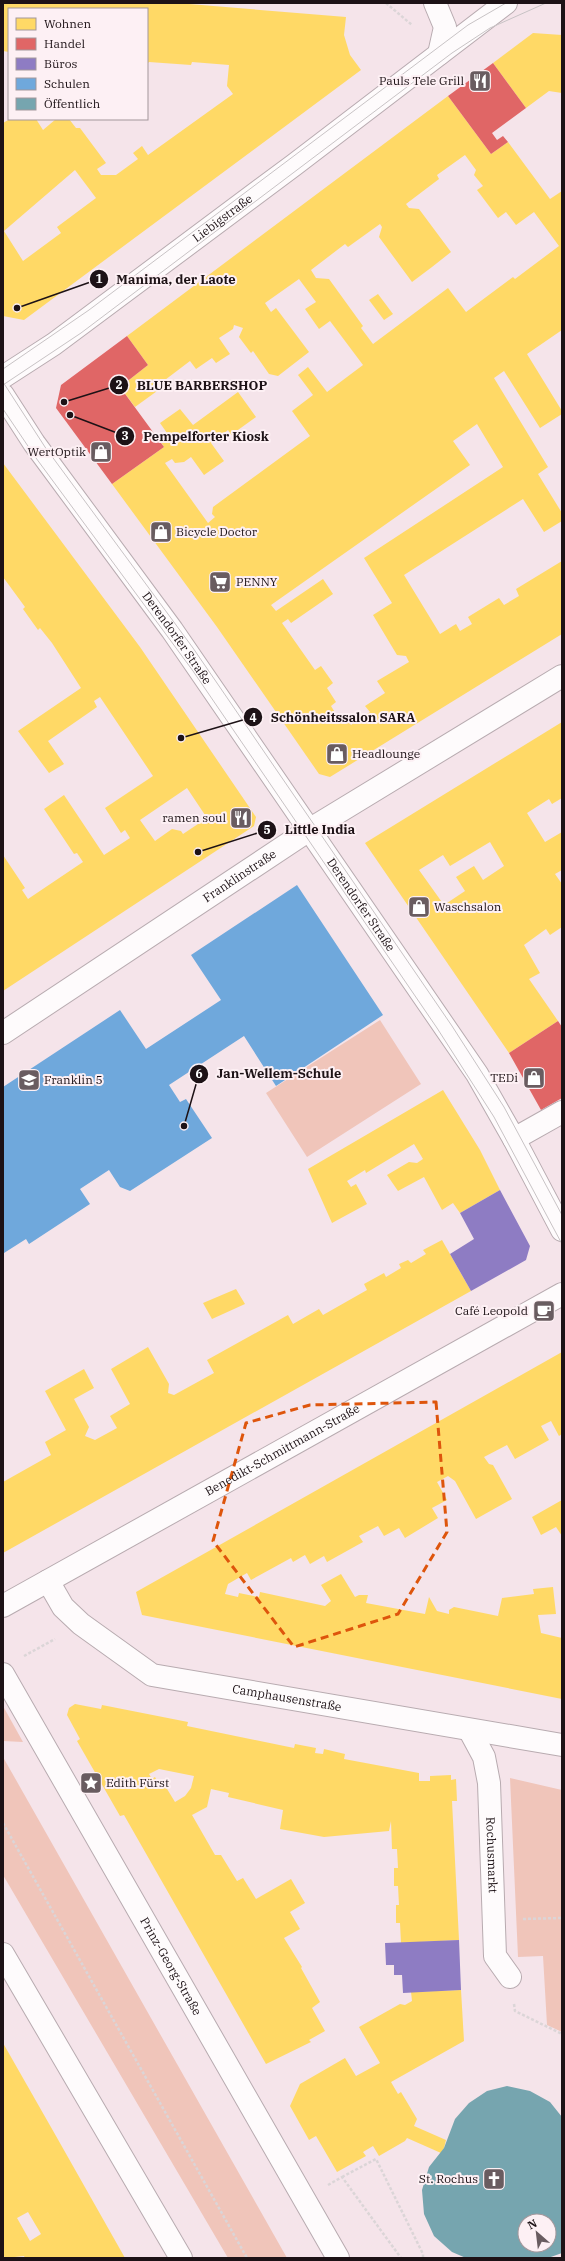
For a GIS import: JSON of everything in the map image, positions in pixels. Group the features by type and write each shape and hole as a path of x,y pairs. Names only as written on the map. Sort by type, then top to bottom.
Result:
{"street":[{"path":"435,3 445,27 439,54"},
{"name":"Liebigstraße","path":"3,377 54,344 506,3"},
{"name":"Derendorfer Straße","path":"3,395 34,443 172,630 476,1074 514,1139 562,1230"},
{"name":"Franklinstraße","path":"3,1033 309,830 562,676"},
{"path":"514,1139 562,1112"},
{"name":"Benedikt-Schmittmann-Straße","path":"3,1606 96,1556 562,1294"},
{"name":"Camphausenstraße","path":"48,1581 63,1608 81,1624 152,1675 470,1731 562,1745"},
{"name":"Prinz-Georg-Straße","path":"3,1674 338,2258"},
{"name":"Rochusmarkt","path":"470,1731 484,1757 489,1783 495,1956 510,1978"},
{"path":"3,1954 181,2258"}],"path":[{"path":"23,1656 81,1624"},
{"path":"3,1823 247,2258"},
{"path":"494,1919 562,1918"},
{"path":"510,1978 515,2011 562,2034"},
{"path":"303,2199 376,2159 424,2254 423,2258"},
{"path":"342,2177 401,2258"}],"highlighted area":[{"path":"436,1402 447,1532 398,1614 294,1647 213,1541 246,1423 310,1405"}],"shaded area":[{"path":"380,1020 421,1084 307,1157 266,1093"},
{"path":"3,1706 23,1742 3,1741"},
{"path":"3,1757 287,2258 228,2258 3,1875"},
{"path":"510,1778 562,1790 562,2032 547,2025 543,1956 518,1957"}],"building: Wohnen":[{"path":"3,3 177,3 346,17 344,35 350,55 361,70 24,320 3,316 3,123 8,120 37,120 43,130 55,120 70,120 76,128 80,128 106,163 97,169 101,175 116,175 138,159 133,153 142,146 148,155 233,94 227,86 229,65 192,62 191,65 148,63 148,8 8,8 8,52 3,51","holes":["75,170 96,198 57,227 61,233 23,261 4,231"]},
{"path":"533,33 562,35 562,93 549,91 526,108 493,63"},
{"path":"448,96 491,154 508,142 550,199 562,191 562,330 527,354 562,411 562,414 540,428 504,371 494,378 548,467 538,474 562,513 562,521 544,532 523,499 404,575 440,634 456,624 460,631 472,624 468,617 499,598 504,605 519,596 516,589 562,561 562,634 330,777 319,774 217,627 112,484 164,447 159,439 167,433 160,423 180,409 193,425 238,392 256,417 231,435 228,430 211,443 224,461 204,475 191,457 184,462 175,463 172,459 165,463 208,523 215,517 212,514 213,507 310,436 292,411 313,395 298,375 308,367 327,392 363,365 330,321 319,329 305,309 316,302 299,279 265,303 271,312 276,308 309,352 278,376 269,374 253,351 251,353 239,337 243,328 234,325 233,329 219,338 230,354 216,363 212,358 196,369 190,361 161,383 164,386 135,407 120,387 148,365 127,336","holes":["465,155 476,170 474,175 483,186 477,190 498,218 506,212 516,225 534,212 559,246 515,279 513,277 466,312 448,288 373,344 361,328 363,326 329,279 316,278 311,270 345,244 348,247 380,224 382,227 379,237 412,282 451,252 419,209 409,208 406,204 439,179 437,175","477,424 503,467 364,558 392,603 373,615 397,655 406,656 409,662 377,681 385,693 365,706 370,712 351,725 348,720 342,724 331,706 336,702 327,688 333,683 321,666 315,670 282,623 288,619 291,623 333,594 323,579 276,611 271,605 470,465 453,441"]},
{"path":"378,294 393,314 384,320 369,300"},
{"path":"3,463 140,647 256,817 254,826 3,991 3,855 25,888 22,890 28,899 83,862 77,853 74,854 44,809 64,795 104,855 130,838 125,830 121,833 105,808 153,776 100,697 94,701 97,707 48,741 64,764 49,773 18,731 81,688 52,643 40,628 38,630 23,609 25,607 3,577","holes":["187,788 207,818 183,834 181,831 172,829 155,841 140,820"]},
{"path":"562,722 562,798 552,804 549,799 527,813 545,842 562,832 562,870 555,874 562,884 562,927 550,935 546,929 524,945 540,973 529,979 558,1021 509,1053 365,843","holes":["490,842 504,866 483,880 474,866 456,877 465,891 444,905 419,870 443,855 450,866"]},
{"path":"443,1090 480,1150 500,1190 460,1213 453,1203 442,1210 424,1177 398,1191 387,1175 409,1162 417,1163 423,1159 414,1144 366,1173 365,1170 347,1181 351,1187 356,1184 367,1204 332,1223 308,1169"},
{"path":"442,1240 471,1291 3,1553 3,1482 51,1455 45,1442 66,1430 45,1391 84,1369 94,1388 74,1399 89,1427 85,1436 95,1440 117,1428 110,1416 130,1404 111,1369 148,1347 169,1384 168,1393 174,1395 214,1373 207,1360 288,1315 293,1324 319,1309 323,1315 367,1290 364,1284 384,1273 386,1277 401,1268 399,1264 408,1260 411,1263 426,1254 423,1250"},
{"path":"236,1289 245,1304 212,1319 203,1303"},
{"path":"562,1352 562,1434 559,1436 551,1421 541,1426 549,1440 515,1459 507,1445 484,1457 489,1464 493,1465 512,1499 476,1519 455,1481 448,1476 437,1482 447,1500 432,1508 438,1518 405,1538 399,1528 384,1536 378,1526 359,1536 363,1542 327,1562 324,1556 310,1564 305,1555 293,1562 291,1558 251,1580 247,1573 228,1584 225,1594 238,1597 239,1593 259,1597 260,1592 325,1606 331,1601 321,1585 341,1574 355,1597 359,1595 368,1595 366,1603 425,1614 429,1597 437,1611 449,1614 449,1610 454,1607 498,1616 502,1598 534,1594 533,1589 553,1587 556,1614 538,1615 541,1633 562,1638 562,1699 142,1615 136,1592"},
{"path":"562,1500 562,1536 556,1527 541,1535 532,1517"},
{"path":"75,1704 101,1709 102,1705 188,1722 187,1726 294,1748 295,1744 316,1748 315,1753 323,1754 324,1749 345,1754 344,1759 419,1773 419,1781 430,1781 430,1776 451,1775 451,1780 456,1779 457,1801 452,1801 459,1940 401,1943 400,1923 396,1923 396,1905 399,1905 398,1886 394,1886 394,1868 398,1868 397,1849 392,1849 391,1821 389,1831 324,1837 280,1829 283,1810 228,1797 229,1793 211,1789 207,1807 192,1815 215,1855 221,1855 237,1881 243,1878 256,1899 291,1879 305,1903 290,1912 300,1929 284,1938 302,1967 301,1968 320,2002 312,2008 325,2031 309,2040 311,2042 266,2064 124,1815 120,1816 77,1741 80,1739 67,1715 69,1708","holes":["159,1769 194,1776 191,1788 185,1796 175,1802 164,1784 158,1783 155,1777 152,1779 149,1774"]},
{"path":"461,1990 464,2041 391,2082 398,2094 401,2092 417,2119 414,2126 446,2140 441,2153 407,2138 405,2141 379,2156 373,2146 363,2152 366,2156 337,2172 316,2136 309,2140 290,2106 300,2084 345,2058 356,2076 380,2063 359,2027 400,2004 405,2005 412,2001 411,1992"},
{"path":"3,2043 125,2258 25,2258 24,2256 5,2258 3,2254","holes":["28,2212 41,2234 30,2241 17,2218"]}],"building: Handel":[{"path":"493,63 526,108 492,133 497,140 503,136 508,142 491,154 448,96"},
{"path":"127,336 148,365 120,387 164,447 112,484 56,408 61,385"},
{"path":"558,1021 562,1027 562,1098 541,1110 509,1053"}],"building: Büros":[{"path":"500,1190 530,1246 526,1260 471,1291 450,1254 474,1239 460,1213"},
{"path":"459,1940 461,1990 403,1993 402,1975 394,1975 394,1965 386,1965 385,1943"}],"building: Schulen":[{"path":"297,885 383,1015 276,1086 244,1036 169,1085 180,1102 186,1099 212,1138 130,1191 120,1187 109,1170 80,1189 90,1204 29,1244 26,1239 4,1253 3,1087 120,1010 146,1049 221,1000 191,955"}],"building: Öffentlich":[{"name":"St. Rochus","path":"507,2086 530,2091 550,2102 562,2117 562,2253 548,2258 466,2258 452,2252 434,2236 424,2214 422,2190 429,2167 444,2148 455,2119 469,2103 487,2091"}],"tram line":[{"path":"3,369 89,310 468,25 506,3"},
{"path":"3,385 81,333 452,53 490,28 546,3"},
{"path":"3,382 45,447 193,648 452,1026 504,1107 562,1215"},
{"path":"3,409 36,458 193,671 437,1028 494,1117 562,1244"}],"place":[{"name":"Pauls Tele Grill","path":"480,81"},
{"name":"Manima, der Laote","path":"17,308"},
{"name":"BLUE BARBERSHOP","path":"64,402"},
{"name":"Pempelforter Kiosk","path":"70,415"},
{"name":"WertOptik","path":"101,452"},
{"name":"Bicycle Doctor","path":"161,532"},
{"name":"PENNY","path":"220,582"},
{"name":"Schönheitssalon SARA","path":"181,738"},
{"name":"Headlounge","path":"337,754"},
{"name":"ramen soul","path":"241,818"},
{"name":"Little India","path":"198,852"},
{"name":"Waschsalon","path":"419,907"},
{"name":"TEDi","path":"534,1078"},
{"name":"Franklin 5","path":"29,1080"},
{"name":"Jan-Wellem-Schule","path":"184,1126"},
{"name":"Café Leopold","path":"544,1311"},
{"name":"Edith Fürst","path":"91,1783"},
{"name":"St. Rochus","path":"494,2179"}]}
